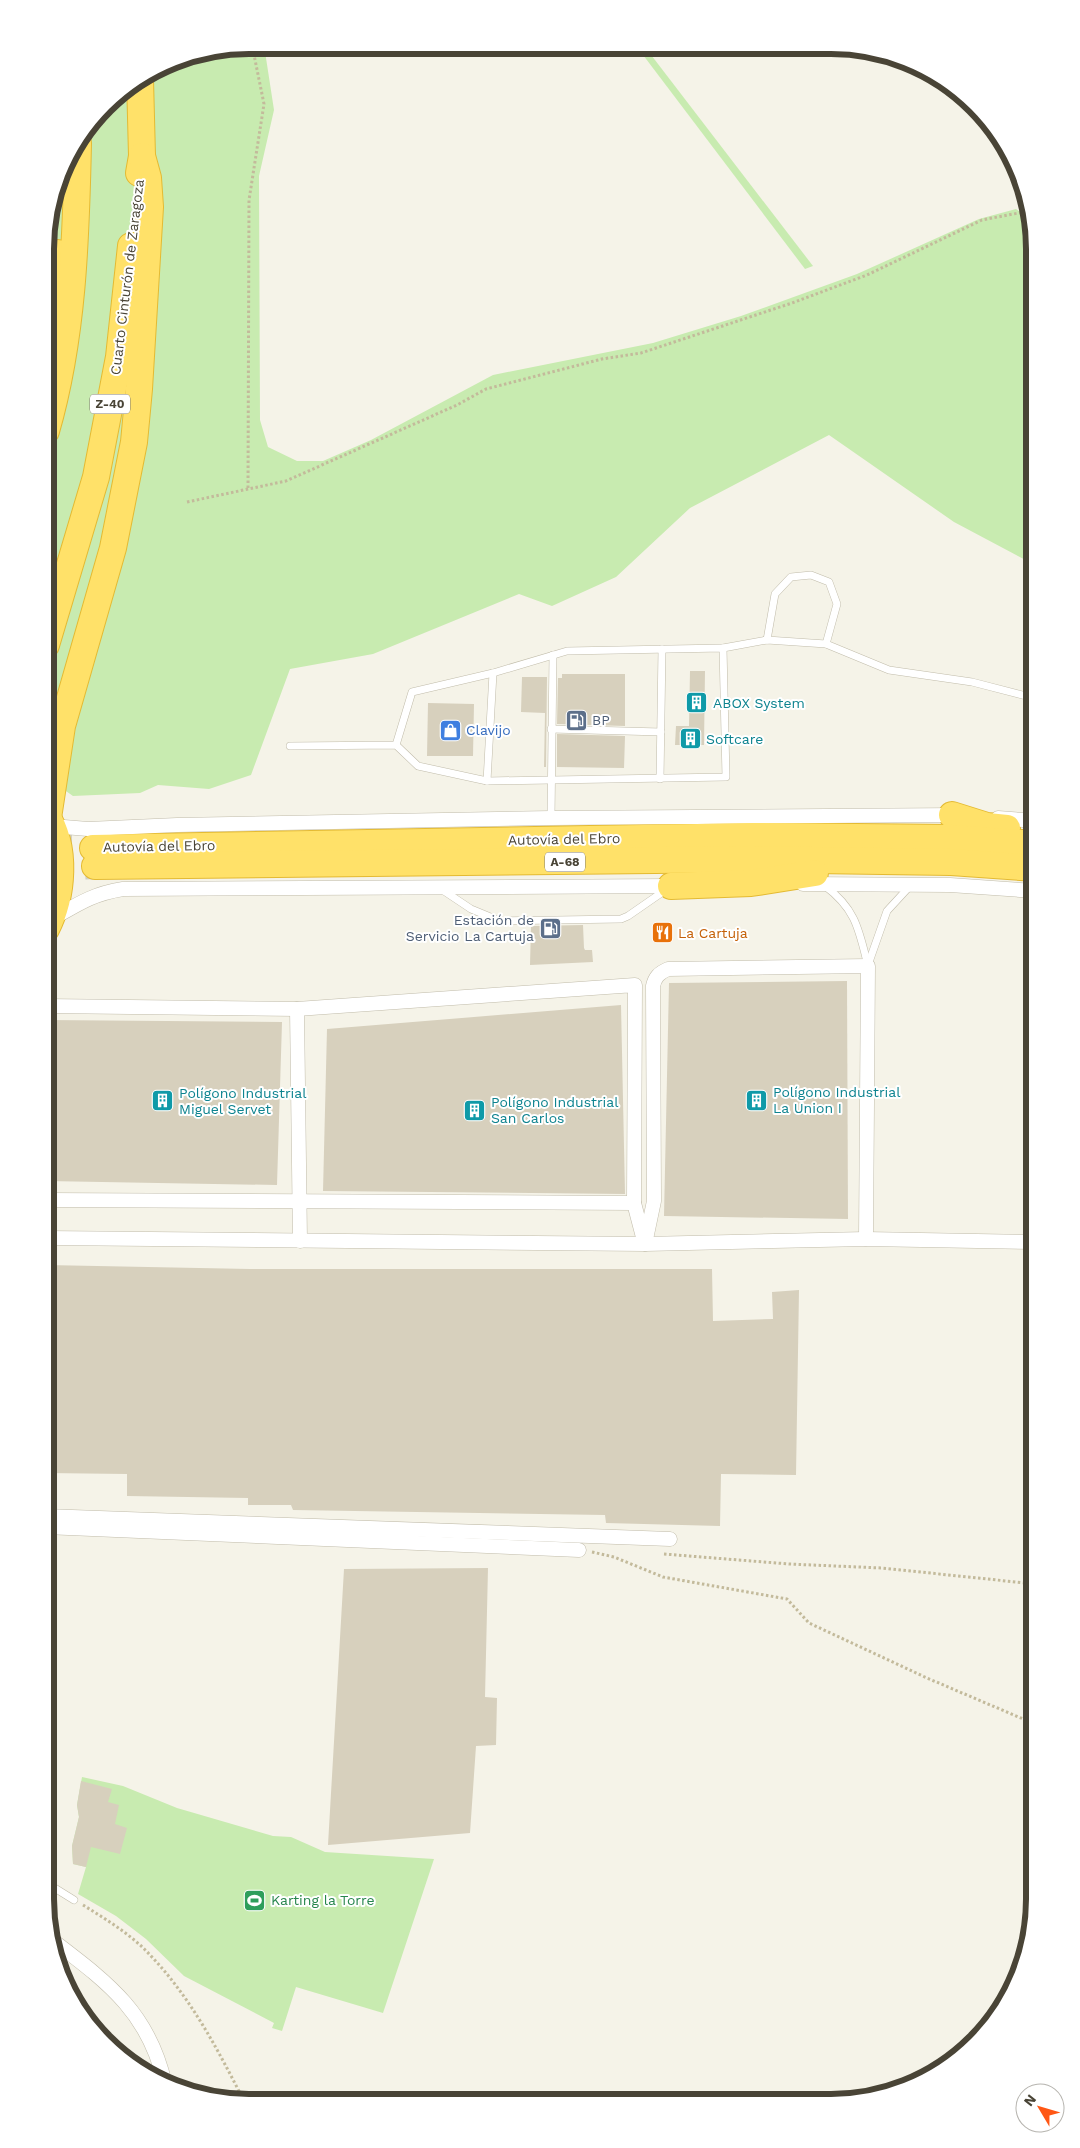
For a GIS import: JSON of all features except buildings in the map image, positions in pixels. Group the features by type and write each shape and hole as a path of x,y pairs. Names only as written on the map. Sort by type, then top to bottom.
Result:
{"highway":[{"name":"Cuarto Cinturón de Zaragoza","path":"54,618 96,477 119,356 136,193 142,156 140,87"},
{"path":"54,406 71,299 78,155"},
{"path":"54,783 62,726 113,548 134,442 150,207 148,178 142,156"},
{"path":"54,283 61,226 77,194"},
{"path":"952,815 987,826 1026,829"},
{"name":"Autovía del Ebro","path":"1026,843 952,838 743,836 94,857 895,861 951,862 1026,867"},
{"path":"54,839 60,863 60,884 54,906"},
{"path":"671,886 751,882 895,861"}],"street":[{"path":"54,820 88,829 177,825 550,818 952,815 1026,820"},
{"path":"751,882 911,886 950,885 1026,890"},
{"path":"54,920 80,902 102,892 123,889 671,886"},
{"path":"645,1244 654,1201 653,986 655,978 660,972 668,969 868,966 866,1239"},
{"path":"54,1006 297,1009 635,984 634,1203 645,1244"},
{"path":"297,1009 300,1241"},
{"path":"54,1200 634,1203"},
{"path":"54,1238 645,1244 866,1239 1026,1242"},
{"path":"54,1516 670,1539"},
{"path":"54,1527 579,1550"},
{"path":"59,1945 115,1990 131,2008 149,2036 163,2074"}],"lane":[{"path":"767,640 775,594 791,577 811,575 829,582 837,604 826,644"},
{"path":"396,745 412,692 493,673 567,651 723,648 767,640 826,644 889,670 972,682 1026,696"},
{"path":"290,746 396,745 418,766 487,781 726,777 723,648"},
{"path":"660,779 662,649"},
{"path":"550,818 553,655"},
{"path":"487,781 493,673"},
{"path":"551,729 661,732"},
{"path":"823,884 838,895 849,909 860,936 868,966"},
{"path":"440,888 471,909 500,921 621,919 671,886"},
{"path":"868,966 887,911 902,892 911,886"},
{"path":"54,1888 74,1900"}],"path":[{"path":"248,488 249,200 264,104 254,54"},
{"path":"187,502 286,481 457,405 486,390 602,360 651,350 792,303 858,278 982,220 1023,211"},
{"path":"639,1538 667,1556 882,1568 1026,1583"},
{"path":"579,1550 614,1557 663,1577 787,1600 809,1623 927,1678 1026,1720"},
{"path":"74,1900 112,1923 150,1955 178,1987 215,2042 241,2094"}],"green space":[{"path":"236,54 265,54 274,110 259,176 260,420 268,447 297,461 323,461 371,440 493,375 653,343 741,316 857,274 979,219 1016,209 1024,214 1026,236 1026,560 954,522 829,435 690,508 616,577 552,606 519,594 373,654 290,669 251,775 209,789 158,785 140,793 73,796 54,783 55,223 64,186 74,162 87,140 102,120 120,102 151,80 186,64 210,57"},
{"path":"642,54 650,54 813,266 805,269"},
{"name":"Karting la Torre","path":"82,1777 123,1786 177,1808 273,1836 291,1837 325,1852 434,1859 383,2013 296,1987 282,2031 272,2028 274,2023 184,1976 146,1939 116,1916 78,1894 86,1867 73,1864 72,1846 79,1817 77,1805"}],"tunnel":[{"path":"54,848 93,848"},
{"path":"54,868 95,866"}],"place":[{"name":"ABOX System","path":"697,703"},
{"name":"BP","path":"576,720"},
{"name":"Clavijo","path":"450,730"},
{"name":"Softcare","path":"690,739"},
{"name":"Estación de Servicio La Cartuja","path":"550,928"},
{"name":"La Cartuja","path":"662,933"},
{"name":"Polígono Industrial La Union I","path":"757,1100"},
{"name":"Polígono Industrial Miguel Servet","path":"163,1101"},
{"name":"Polígono Industrial San Carlos","path":"475,1110"},
{"name":"Karting la Torre","path":"255,1900"}]}
